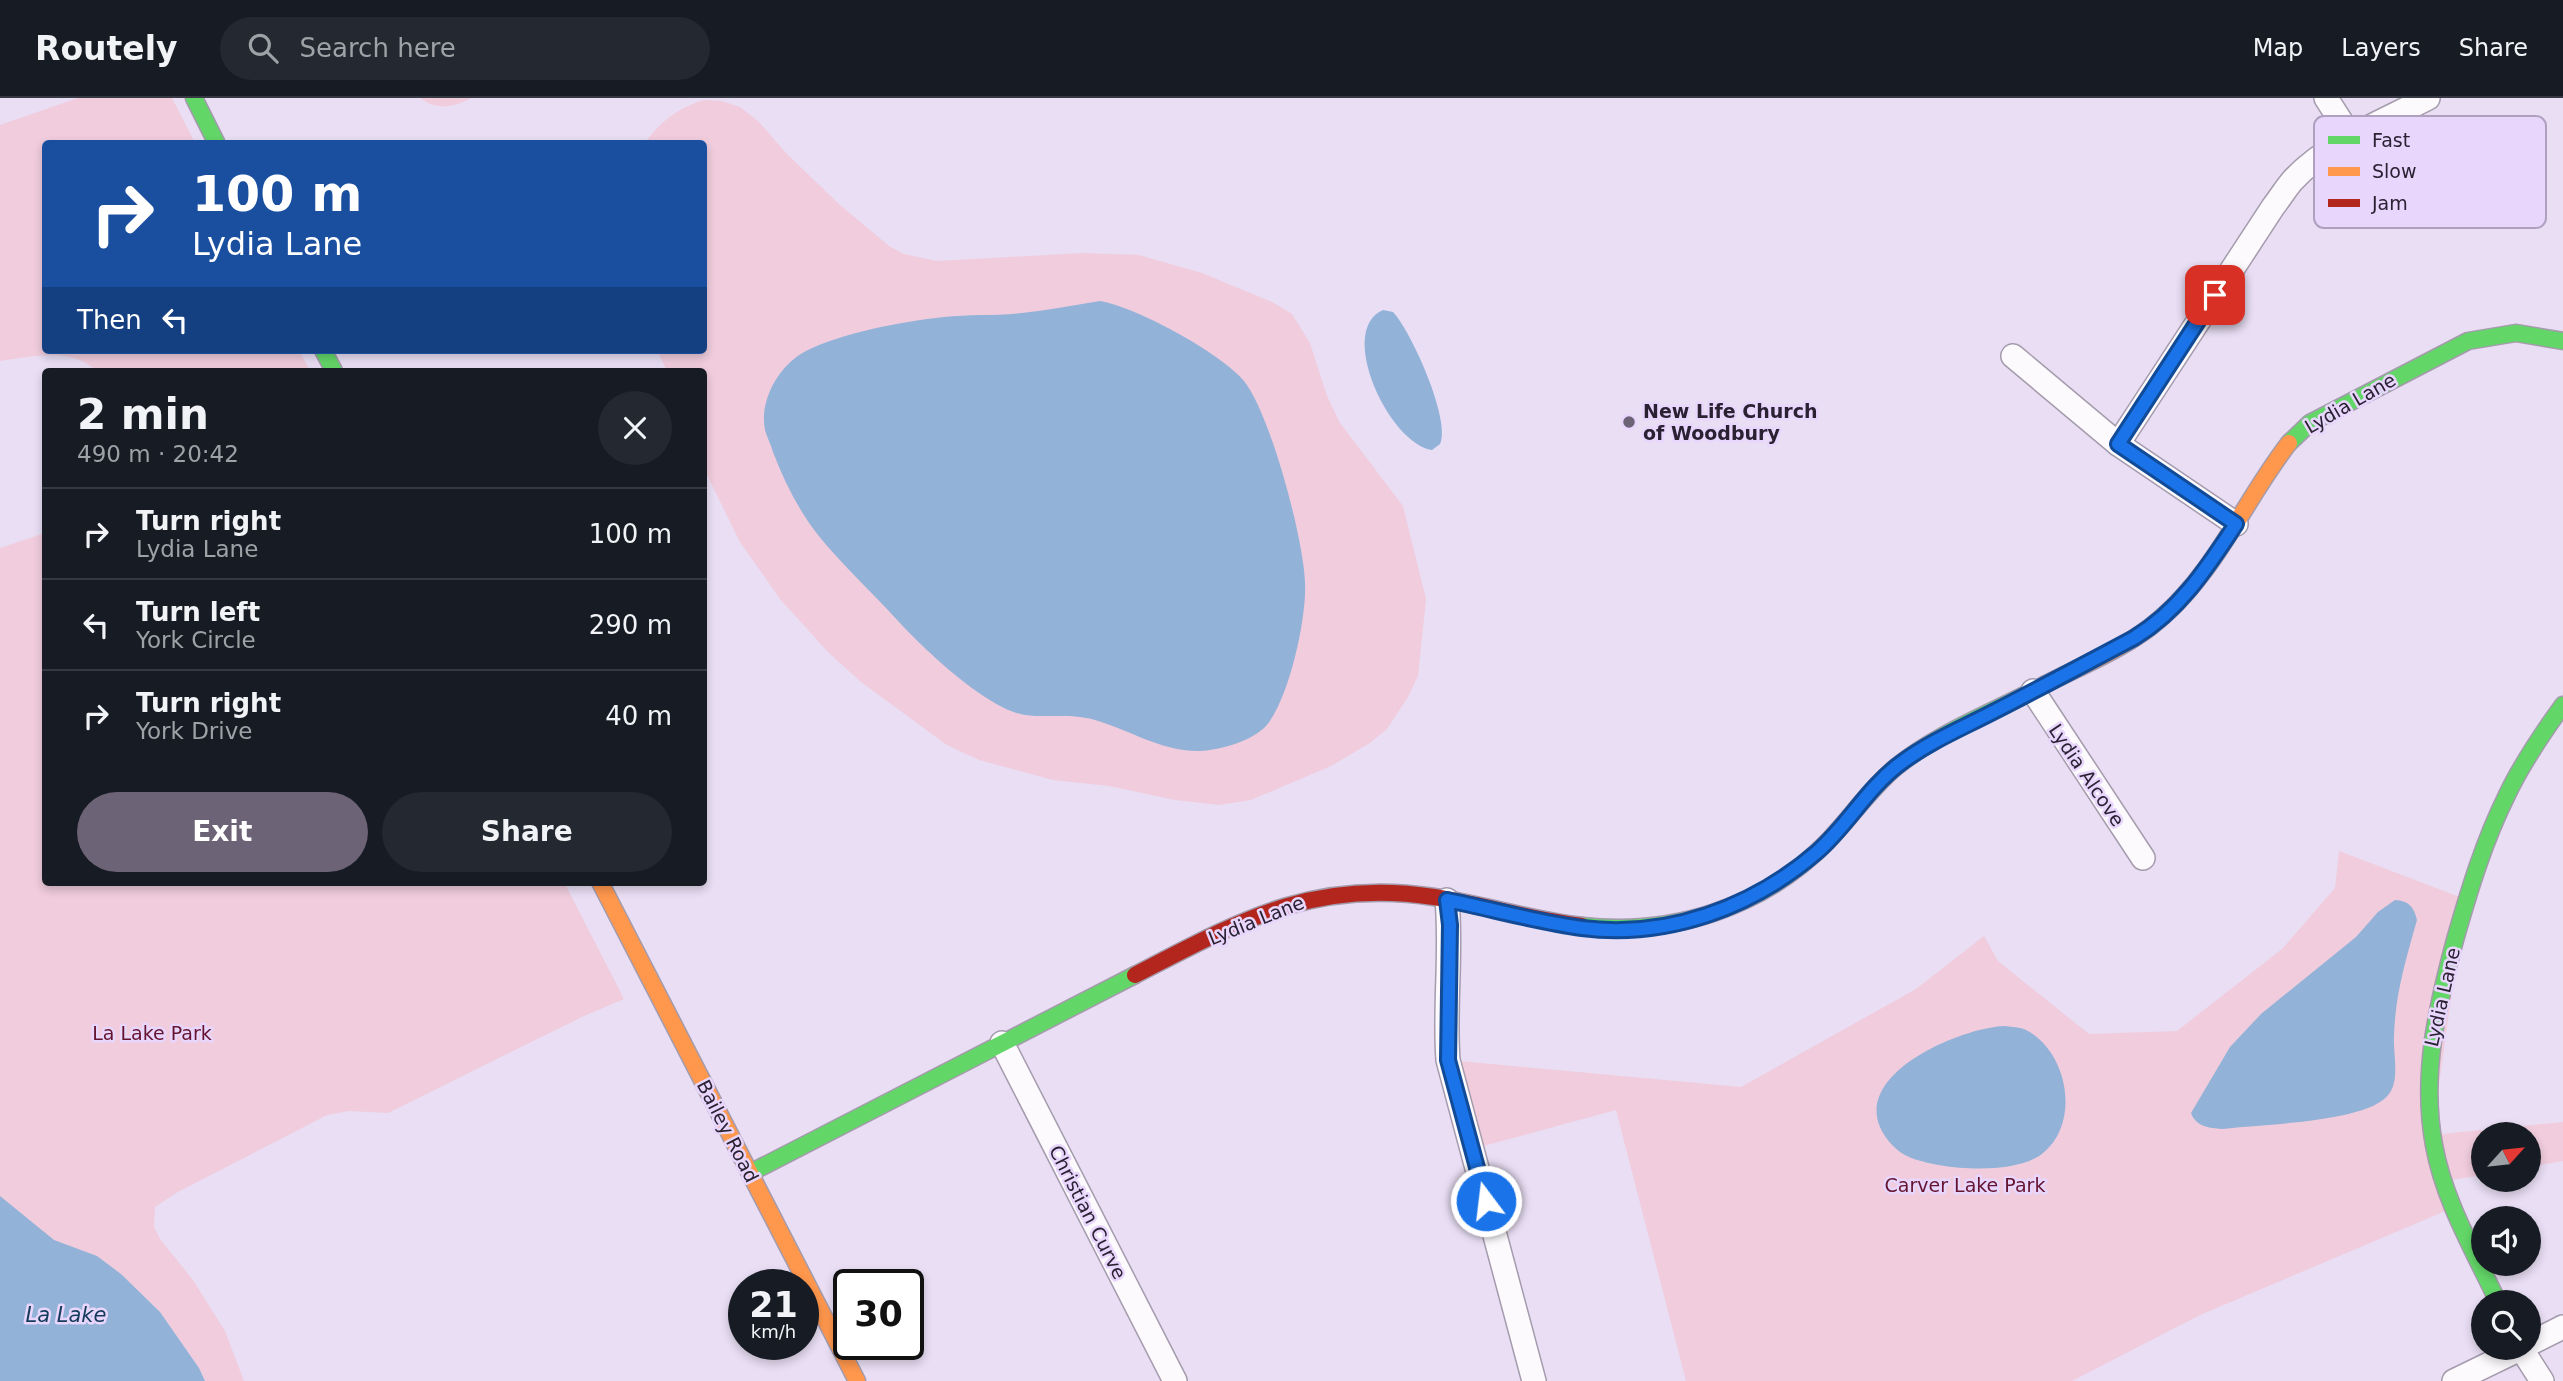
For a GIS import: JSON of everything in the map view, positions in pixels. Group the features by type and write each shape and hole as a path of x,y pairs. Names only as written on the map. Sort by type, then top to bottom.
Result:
{"street":[{"path":"194,98 215,140"},
{"path":"2326,98 2338,116"},
{"path":"2392,116 2428,98"},
{"path":"2118,444 2286,190 2314,162"},
{"name":"Lydia Lane","path":"750,1173 1229,927 1290,902 1356,892 1398,892 1566,925 1626,929 1667,926 1713,913 1758,894 1803,863 1828,841 1881,780 1911,756 2134,638 2161,619 2197,582 2290,440 2301,429 2468,341 2516,333 2563,341"},
{"path":"2013,356 2118,444 2236,524"},
{"name":"Lydia Alcove","path":"2033,691 2143,858"},
{"name":"Lydia Lane","path":"2492,1290 2464,1229 2439,1165 2429,1113 2430,1048 2435,1015 2483,845 2516,774 2563,705"},
{"name":"Bailey Road","path":"602,886 857,1381"},
{"path":"1447,900 1450,925 1448,1060 1534,1381"},
{"name":"Christian Curve","path":"1002,1043 1175,1381"},
{"path":"2541,1338 2563,1327"},
{"path":"2454,1381 2497,1360"},
{"path":"2529,1360 2542,1381"}],"green space":[{"path":"78,98 172,98 193,140 42,140 42,354 301,354 308,368 93,368 75,358 51,355 0,361 0,125"},
{"path":"421,98 471,98 459,104 439,106"},
{"path":"703,100 722,101 740,107 758,121 788,155 840,205 889,246 904,254 936,261 1084,253 1139,255 1202,273 1272,302 1292,314 1310,343 1327,396 1340,423 1403,506 1426,599 1418,676 1387,729 1370,743 1331,766 1251,800 1219,805 1175,800 1109,786 1053,780 979,760 947,745 861,682 828,652 780,599 740,542 707,475 707,368 666,368 659,354 707,354 707,140 647,140 670,117"},
{"name":"La Lake Park","path":"42,534 42,886 566,886 624,999 388,1113 349,1111 327,1115 176,1193 155,1207 154,1227 160,1239 193,1280 225,1331 244,1381 205,1381 160,1312 121,1274 94,1255 0,1381 0,548"},
{"name":"Carver Lake Park","path":"2339,851 2465,899 2432,1135 2471,1131 2471,1177 2445,1181 2455,1207 2200,1315 2072,1381 1686,1381 1616,1110 1472,1149 1448,1060 1741,1087 1916,989 1984,936 1998,961 2089,1034 2177,1031 2282,949 2335,888"},
{"name":"Carver Lake Park","path":"2563,1122 2563,1161 2541,1165 2541,1124"}],"water":[{"path":"1100,301 1134,312 1177,333 1233,370 1254,397 1284,478 1303,563 1305,598 1300,636 1282,697 1266,726 1245,740 1226,747 1200,751 1172,748 1086,718 1025,715 993,702 975,690 910,634 818,535 787,485 765,430 765,407 780,374 796,357 821,344 855,333 910,322 954,316 1022,313"},
{"path":"1383,310 1393,312 1401,322 1419,356 1435,397 1442,432 1440,444 1432,450 1416,443 1400,428 1385,408 1374,385 1367,362 1365,339 1370,322"},
{"path":"2395,900 2410,905 2417,920 2396,1006 2395,1074 2389,1094 2377,1104 2359,1111 2312,1120 2222,1129 2208,1127 2196,1121 2191,1113 2230,1047 2261,1014 2356,937 2378,912"},
{"path":"2005,1026 2024,1029 2040,1040 2052,1054 2060,1070 2065,1106 2062,1124 2055,1140 2043,1153 2031,1160 1997,1168 1958,1168 1923,1162 1896,1148 1880,1127 1877,1107 1884,1088 1898,1071 1941,1044 1965,1034"},
{"name":"La Lake","path":"0,1196 54,1240 97,1256 121,1274 160,1312 205,1381 0,1381"}],"traffic: fast":[{"path":"194,98 215,140"},
{"path":"2289,443 2310,423 2468,341 2516,333 2563,341"},
{"path":"325,354 332,368"},
{"path":"1582,926 1616,928 1683,921 1746,900 1775,884 1802,864 1828,841 1896,767 1913,754 2044,685"},
{"path":"2492,1290 2445,1186 2434,1145 2429,1093 2433,1041 2455,940 2484,848 2519,772 2563,705"},
{"path":"750,1173 1135,975"}],"traffic: slow":[{"path":"2044,685 2133,639 2180,600 2214,557 2289,443"},
{"path":"602,886 857,1381"}],"traffic: jam":[{"path":"1135,975 1243,922 1313,899 1351,894 1391,893 1434,897 1582,926"}],"place":[{"name":"New Life Church of Woodbury","path":"1629,422"}],"route":[{"path":"1486,1201 1448,1060 1450,925 1447,900 1566,925 1614,930 1676,924 1727,908 1758,894 1812,857 1875,786 1911,756 2134,638 2161,619 2197,582 2236,524 2118,444 2215,295"}]}
